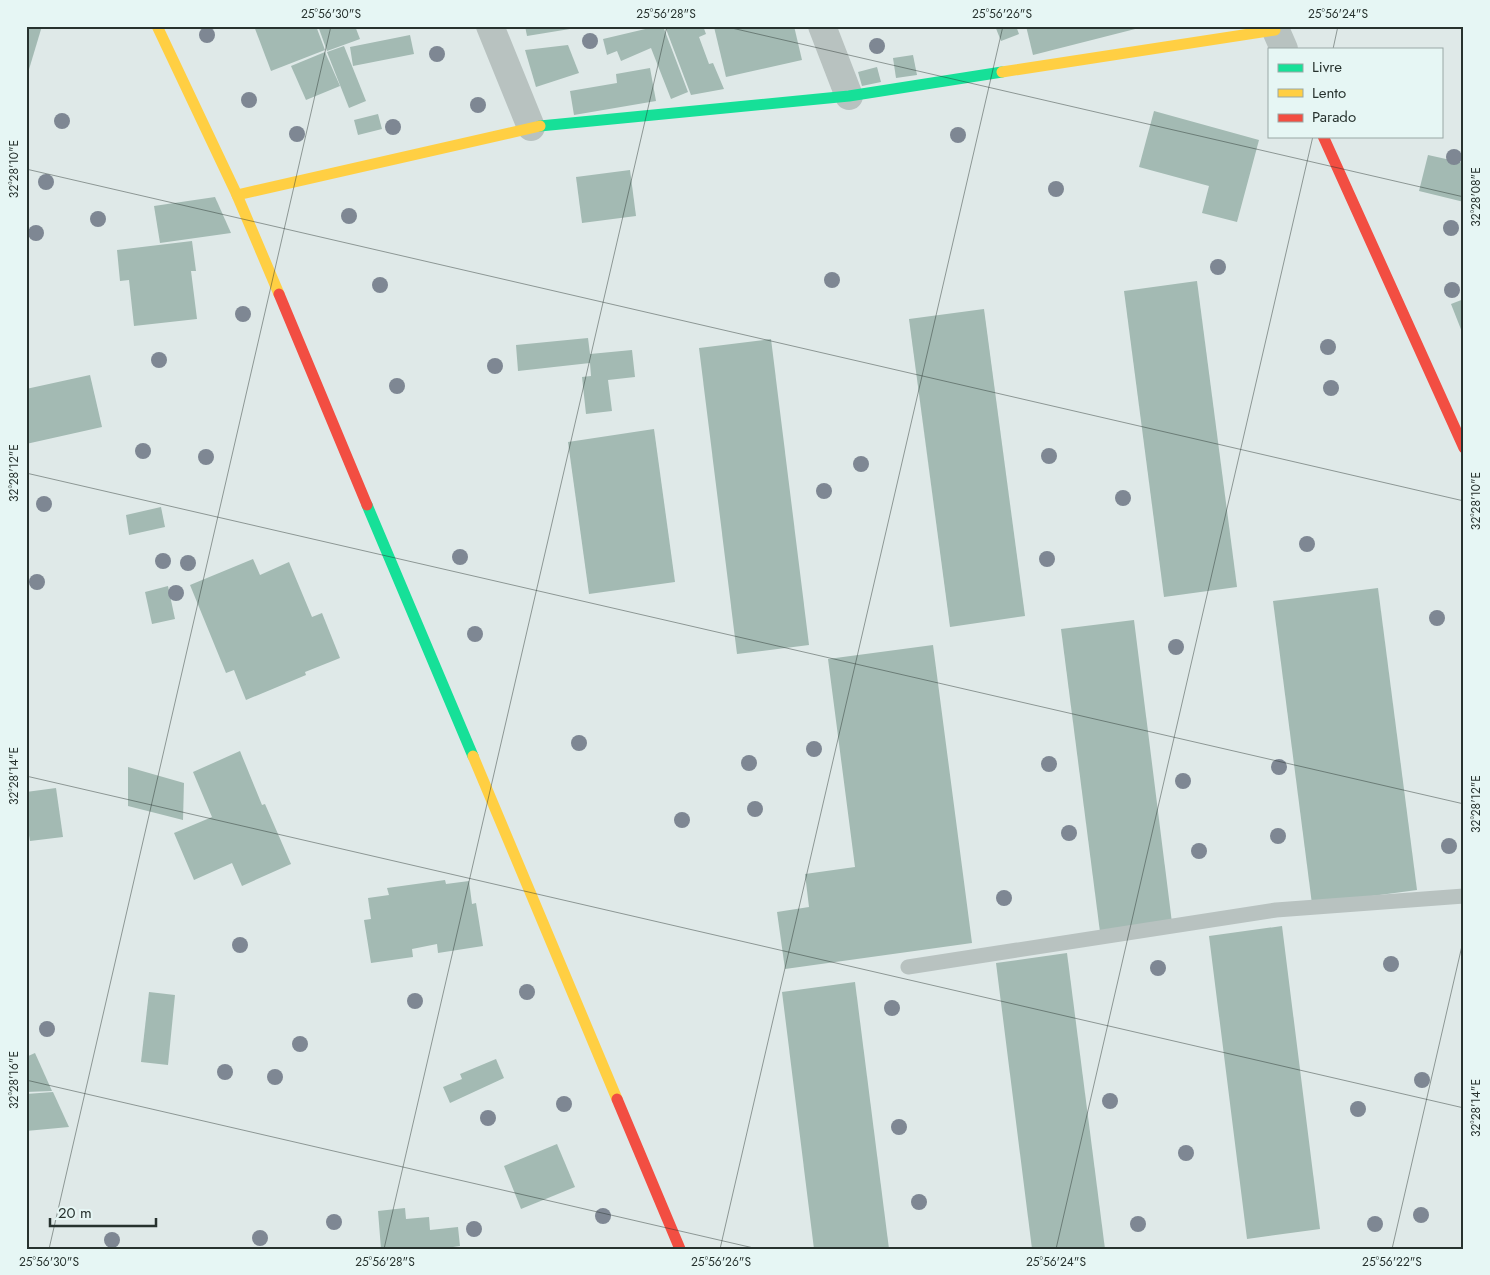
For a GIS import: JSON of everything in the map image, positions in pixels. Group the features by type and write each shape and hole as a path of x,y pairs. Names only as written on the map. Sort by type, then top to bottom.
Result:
{"street":[{"path":"157,26 237,195 680,1249"},
{"path":"490,26 531,127"},
{"path":"822,26 850,96"},
{"path":"237,195 531,127 850,96 1278,35"},
{"path":"1324,138 1464,448"}],"lane":[{"path":"908,967 1276,910 1464,896"}],"building":[{"path":"26,26 42,26 27,76 26,76"},
{"path":"254,26 316,26 325,50 271,71"},
{"path":"318,26 355,26 360,39 327,51"},
{"path":"525,26 582,26 582,27 527,36"},
{"path":"663,26 688,92 671,99 651,48 621,61 617,51 607,55 603,39"},
{"path":"674,26 703,26 706,34 699,37 709,64 713,63 724,89 691,95 666,29"},
{"path":"794,26 802,60 726,77 714,27"},
{"path":"995,26 1016,26 1019,34 1001,41"},
{"path":"1026,26 1143,26 1143,27 1033,55"},
{"path":"410,35 414,54 353,66 350,47"},
{"path":"568,45 579,73 536,87 525,50"},
{"path":"344,46 366,101 349,108 327,52"},
{"path":"325,52 340,86 306,100 291,66"},
{"path":"913,55 917,75 896,78 893,58"},
{"path":"877,67 881,82 862,86 858,72"},
{"path":"650,68 656,101 574,115 570,91 617,83 616,74"},
{"path":"1154,111 1259,140 1237,222 1202,213 1209,186 1139,167"},
{"path":"378,114 382,129 358,135 354,120"},
{"path":"1428,155 1464,163 1464,202 1419,191"},
{"path":"630,170 636,216 582,223 576,177"},
{"path":"215,197 231,233 160,243 154,206"},
{"path":"192,241 196,271 191,271 197,319 134,326 129,280 120,281 117,250"},
{"path":"1197,281 1237,587 1164,597 1124,291"},
{"path":"1464,299 1464,337 1451,304"},
{"path":"984,309 1025,616 950,627 909,319"},
{"path":"588,338 590,354 632,350 635,377 608,380 612,411 586,414 582,377 591,376 590,363 518,371 516,345"},
{"path":"771,339 809,645 737,654 699,348"},
{"path":"90,375 102,427 26,444 26,389"},
{"path":"654,429 675,582 589,594 568,442"},
{"path":"161,507 165,527 129,535 126,515"},
{"path":"253,559 260,575 289,562 312,617 322,613 340,658 305,672 306,675 246,700 234,670 226,673 190,585"},
{"path":"168,586 175,619 152,624 145,592"},
{"path":"1378,588 1417,890 1312,904 1273,601"},
{"path":"1134,620 1172,923 1100,932 1061,629"},
{"path":"933,645 972,943 785,969 777,912 809,907 805,874 855,867 828,659"},
{"path":"240,751 262,805 265,804 291,864 242,886 232,863 194,880 174,833 212,817 193,772"},
{"path":"128,767 184,783 183,820 128,806"},
{"path":"56,788 63,837 30,841 26,818 26,792"},
{"path":"445,880 446,884 469,881 472,904 476,903 483,946 438,953 437,944 412,949 413,957 371,963 364,920 371,919 368,898 389,895 387,888"},
{"path":"1282,926 1320,1229 1247,1239 1209,936"},
{"path":"1067,953 1105,1249 1032,1249 996,963"},
{"path":"855,982 889,1249 814,1249 782,992"},
{"path":"149,992 175,995 168,1065 141,1062"},
{"path":"35,1053 52,1091 26,1092 26,1057"},
{"path":"496,1059 504,1078 450,1103 443,1087 462,1079 460,1074"},
{"path":"53,1092 69,1127 26,1131 26,1094"},
{"path":"557,1144 575,1187 521,1209 504,1166"},
{"path":"405,1208 406,1219 429,1217 430,1230 458,1227 460,1246 439,1249 381,1249 378,1211"}],"traffic: fast":[{"path":"540,126 849,96 1002,72"},
{"path":"367,505 473,756"}],"traffic: slow":[{"path":"157,26 237,195 279,294"},
{"path":"1002,72 1275,30"},
{"path":"237,195 540,126"},
{"path":"473,756 617,1099"}],"traffic: jam":[{"path":"1324,138 1464,448"},
{"path":"279,294 367,505"},
{"path":"617,1099 680,1249"}]}
